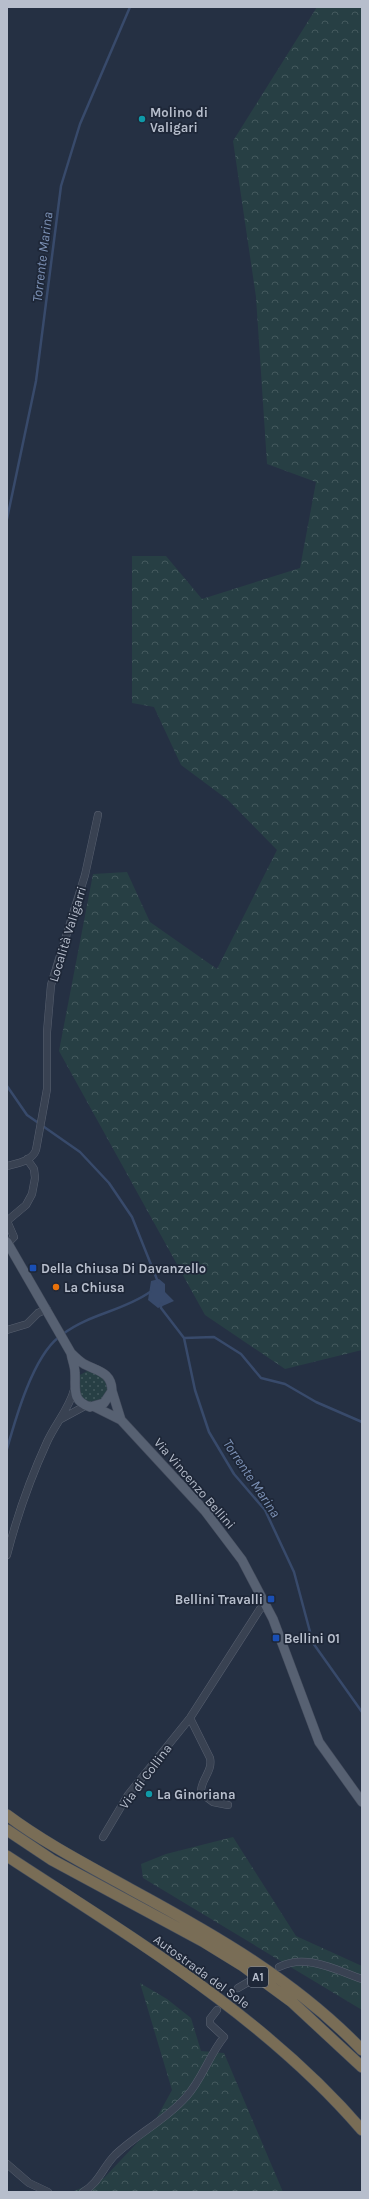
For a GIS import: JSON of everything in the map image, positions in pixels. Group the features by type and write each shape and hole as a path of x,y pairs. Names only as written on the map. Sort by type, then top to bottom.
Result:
{"highway":[{"name":"A1","path":"7,1815 59,1850 144,1896 253,1959 333,2022 362,2050"},
{"name":"Autostrada del Sole","path":"7,1830 52,1860 204,1942 273,1987 344,2048 362,2067"},
{"name":"Autostrada del Sole","path":"7,1856 176,1966 272,2042 341,2106 362,2130"}],"main road":[{"path":"8,1242 69,1350 75,1380 74,1390 77,1399 85,1406 95,1407 104,1403 112,1391 108,1377 96,1369 82,1363 69,1350"},
{"path":"75,1380 86,1370 96,1369"},
{"name":"Via Vincenzo Bellini","path":"112,1391 121,1420"},
{"name":"Via Vincenzo Bellini","path":"95,1407 121,1420 219,1527 242,1560 267,1606 280,1634 320,1742 362,1802"}],"street":[{"name":"Località Valigarri","path":"28,1159 34,1155 36,1150 46,1101 47,1032 51,986 85,875 98,815"},
{"path":"7,1166 28,1159 34,1169 35,1178 32,1194 26,1205 7,1221 14,1235 14,1239 8,1242"},
{"path":"7,1330 27,1324 38,1313 47,1309"},
{"path":"7,1555 21,1504 47,1440 72,1398 74,1390"},
{"path":"59,1420 85,1406"},
{"name":"Via di Collina","path":"103,1837 128,1795 190,1718 260,1609 267,1606"},
{"path":"190,1718 212,1764 201,1788 201,1793 213,1802 228,1805"},
{"path":"279,1966 290,1962 308,1961 330,1967 362,1979"},
{"path":"238,1988 250,1981"},
{"path":"83,2192 96,2182 114,2157 136,2136 163,2118 187,2096 213,2051 224,2037 210,2024 210,2019 217,2010"},
{"path":"7,2164 29,2183 48,2192"}],"green space":[{"path":"317,7 362,7 362,1350 285,1369 205,1315 59,1051 93,874 127,872 150,922 217,969 277,850 228,800 181,765 154,707 132,703 132,556 166,556 202,599 300,568 316,482 267,464 256,297 233,141"},
{"path":"91,1369 100,1371 112,1391 95,1407 75,1395 78,1376"},
{"path":"233,1837 296,1936 362,1966 362,2010 143,1878 141,1864 166,1854"},
{"path":"140,1983 167,1999 191,2018 201,2051 224,2053 283,2192 72,2192 104,2178 151,2128 172,2090"}],"water":[{"path":"159,1279 165,1284 165,1292 174,1301 158,1308 148,1300 151,1281"}],"waterway":[{"name":"Torrente Marina","path":"7,519 36,381 61,186 80,124 130,7"},
{"name":"Torrente Marina","path":"7,1086 27,1115 80,1152 109,1183 132,1217 158,1282"},
{"path":"63,1334 73,1327 129,1304 150,1292"},
{"name":"Torrente Marina","path":"161,1304 161,1308 184,1338 195,1390 209,1432 234,1474 265,1510 294,1572 313,1643 362,1712"},
{"path":"7,1449 15,1421 33,1373 41,1358 59,1337"},
{"path":"184,1338 214,1337 241,1354 261,1378 285,1384 316,1402 362,1422"}],"tunnel":[{"path":"221,2004 238,1988"}],"place":[{"name":"Molino di Valigari","path":"142,119"},
{"name":"Della Chiusa Di Davanzello","path":"33,1268"},
{"name":"La Chiusa","path":"56,1287"},
{"name":"Bellini Travalli","path":"271,1599"},
{"name":"Bellini 01","path":"276,1638"},
{"name":"La Ginoriana","path":"149,1794"}]}
